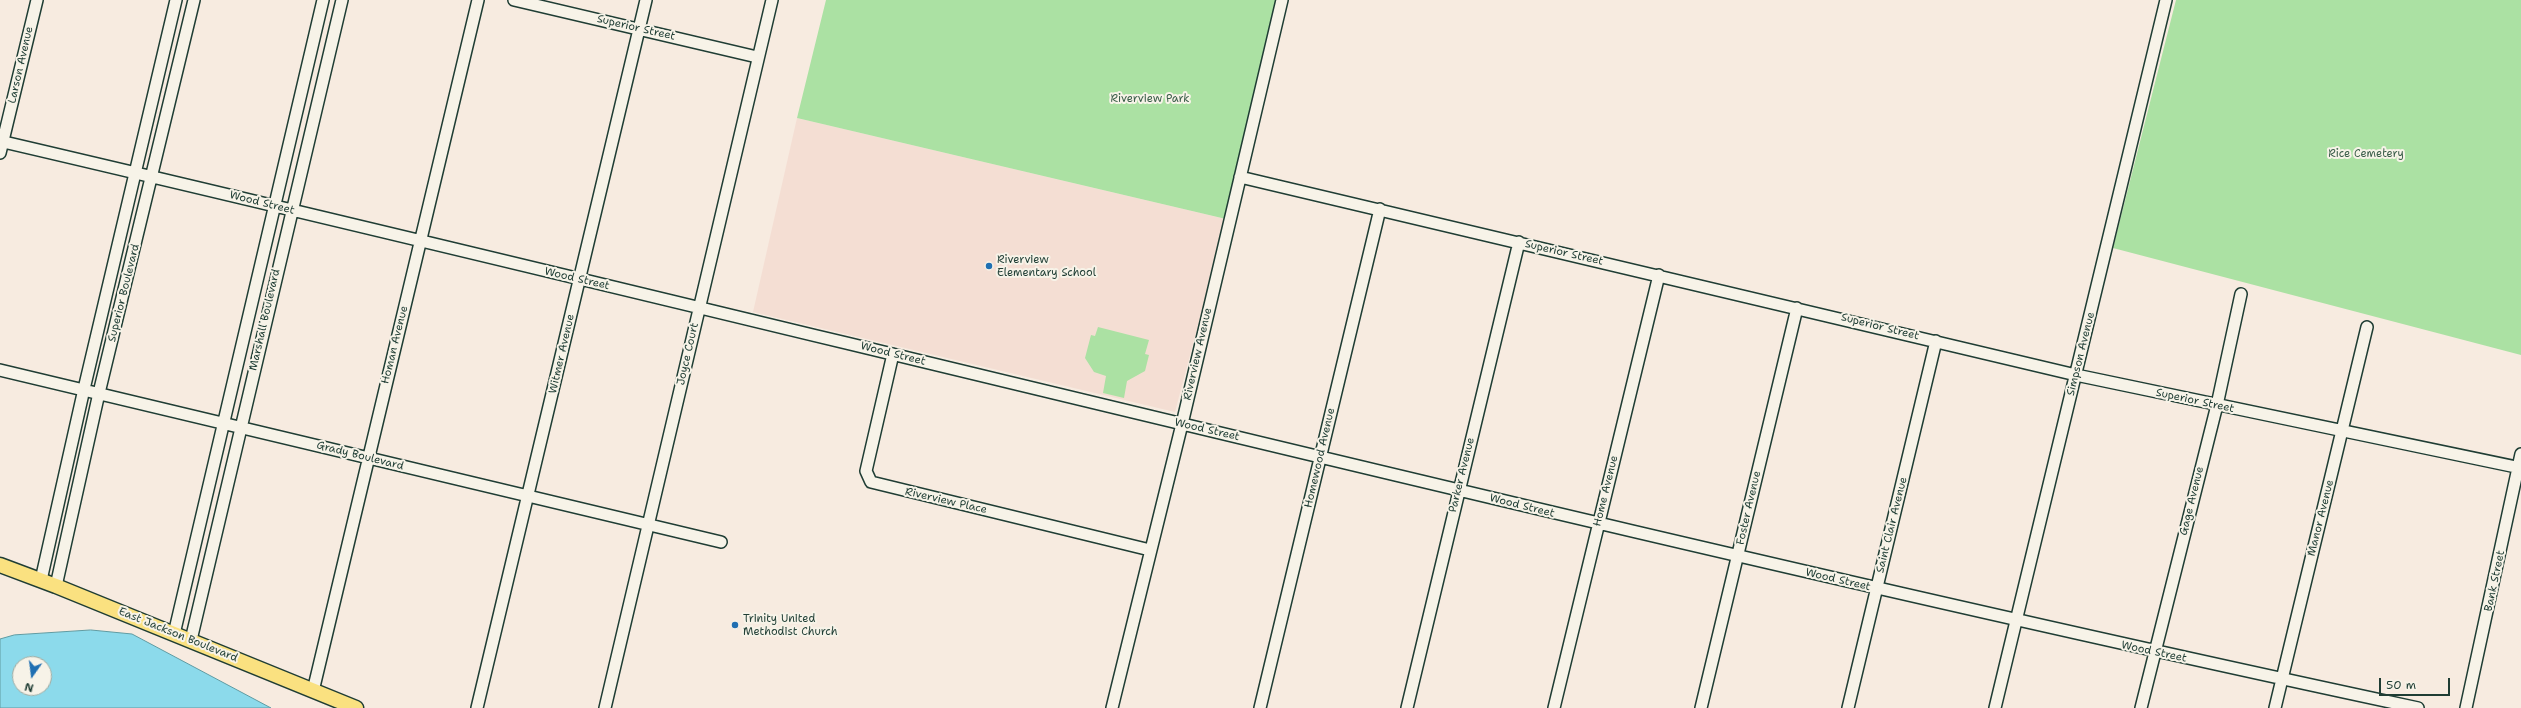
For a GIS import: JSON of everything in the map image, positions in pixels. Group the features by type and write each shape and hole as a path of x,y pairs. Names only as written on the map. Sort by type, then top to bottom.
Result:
{"main road":[{"name":"East Jackson Boulevard","path":"0,565 191,640 356,708"}],"street":[{"name":"Larson Avenue","path":"0,153 1,141 37,0"},
{"name":"Superior Boulevard","path":"41,580 84,389 176,0"},
{"name":"Superior Boulevard","path":"56,586 99,393 194,0"},
{"name":"Marshall Boulevard","path":"174,634 222,422 323,0"},
{"name":"Marshall Boulevard","path":"191,640 240,426 342,0"},
{"name":"Homan Avenue","path":"313,691 478,0"},
{"name":"Superior Street","path":"514,0 757,57"},
{"name":"Witmer Avenue","path":"478,708 646,0"},
{"name":"Joyce Court","path":"605,708 757,57 772,0"},
{"name":"Riverview Avenue","path":"1112,708 1182,424 1282,0"},
{"name":"Simpson Avenue","path":"1995,708 2166,0"},
{"name":"Wood Street","path":"1,141 136,172 291,211 1737,557 2154,652 2418,708"},
{"name":"Superior Street","path":"1240,177 1659,275 2076,375 2216,406 2520,468"},
{"name":"Homewood Avenue","path":"1260,708 1380,209"},
{"name":"Parker Avenue","path":"1407,708 1458,490 1519,242"},
{"name":"Home Avenue","path":"1554,708 1659,275"},
{"name":"Gage Avenue","path":"2141,708 2216,406 2241,294"},
{"name":"Foster Avenue","path":"1700,708 1796,308"},
{"name":"Manor Avenue","path":"2274,708 2343,431 2367,327"},
{"name":"Saint Clair Avenue","path":"1848,708 1936,341"},
{"name":"Riverview Place","path":"893,354 866,471 870,482 1150,550"},
{"name":"Grady Boulevard","path":"0,370 240,426 720,542"},
{"name":"Bank Street","path":"2466,708 2520,468 2521,454"}],"shaded area":[{"name":"Riverview Elementary School","path":"797,118 1226,219 1175,412 753,312"}],"green space":[{"name":"Riverview Park","path":"826,0 1277,0 1226,219 797,118"},
{"name":"Rice Cemetery","path":"2176,0 2521,0 2521,355 2113,248"},
{"path":"1098,327 1149,340 1145,354 1149,355 1145,371 1127,381 1124,398 1103,393 1106,376 1094,372 1085,358 1091,335 1095,336"}],"water":[{"path":"91,630 132,634 271,708 0,708 0,639 14,635"}],"place":[{"name":"Riverview Elementary School","path":"989,266"},
{"name":"Trinity United Methodist Church","path":"735,625"}]}
